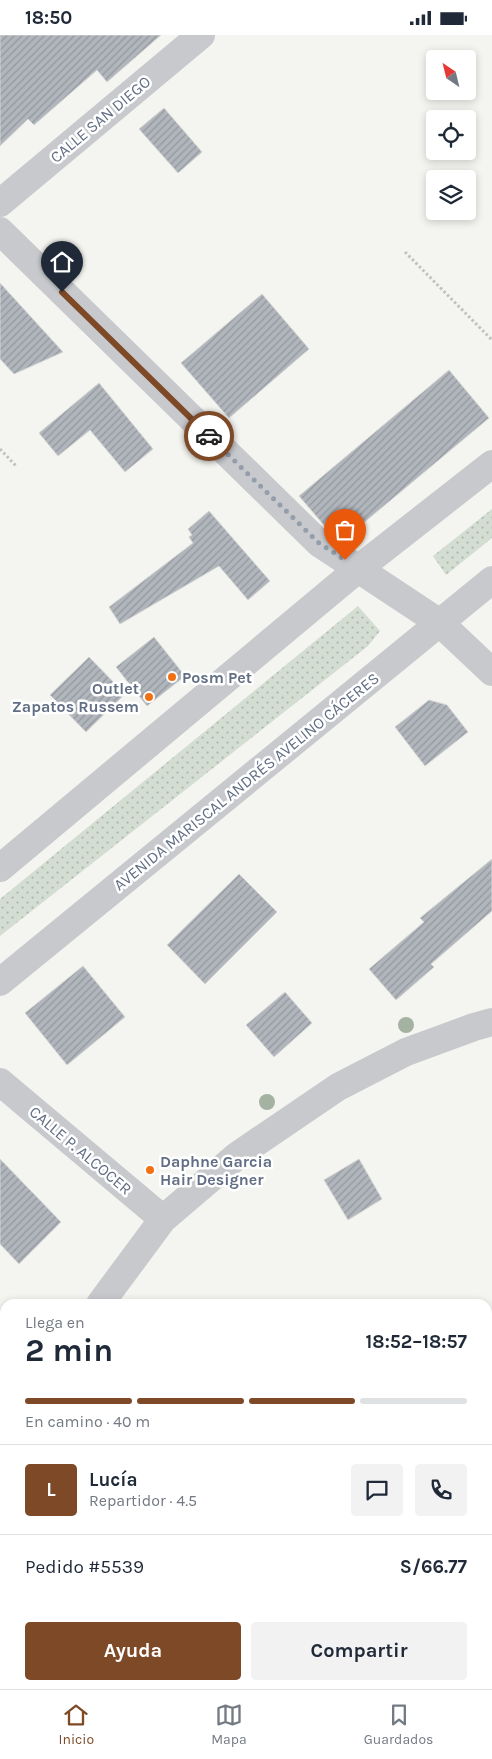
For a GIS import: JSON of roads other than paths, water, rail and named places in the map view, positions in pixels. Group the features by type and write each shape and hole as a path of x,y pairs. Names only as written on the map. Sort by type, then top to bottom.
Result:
{"street":[{"name":"CALLE SAN DIEGO","path":"0,203 201,35"},
{"path":"0,231 319,543 440,623 492,672"},
{"path":"0,868 358,569 492,464"},
{"name":"AVENIDA MARISCAL ANDRÉS AVELINO CÁCERES","path":"0,982 492,580"},
{"path":"104,1299 163,1219 238,1155 338,1087 406,1052 492,1022"},
{"name":"CALLE P. ALCOCER","path":"0,1082 163,1219"}],"place":[{"name":"Posm Pet","path":"172,677"},
{"name":"Outlet Zapatos Russem","path":"149,697"},
{"name":"Daphne Garcia Hair Designer","path":"150,1170"}]}
